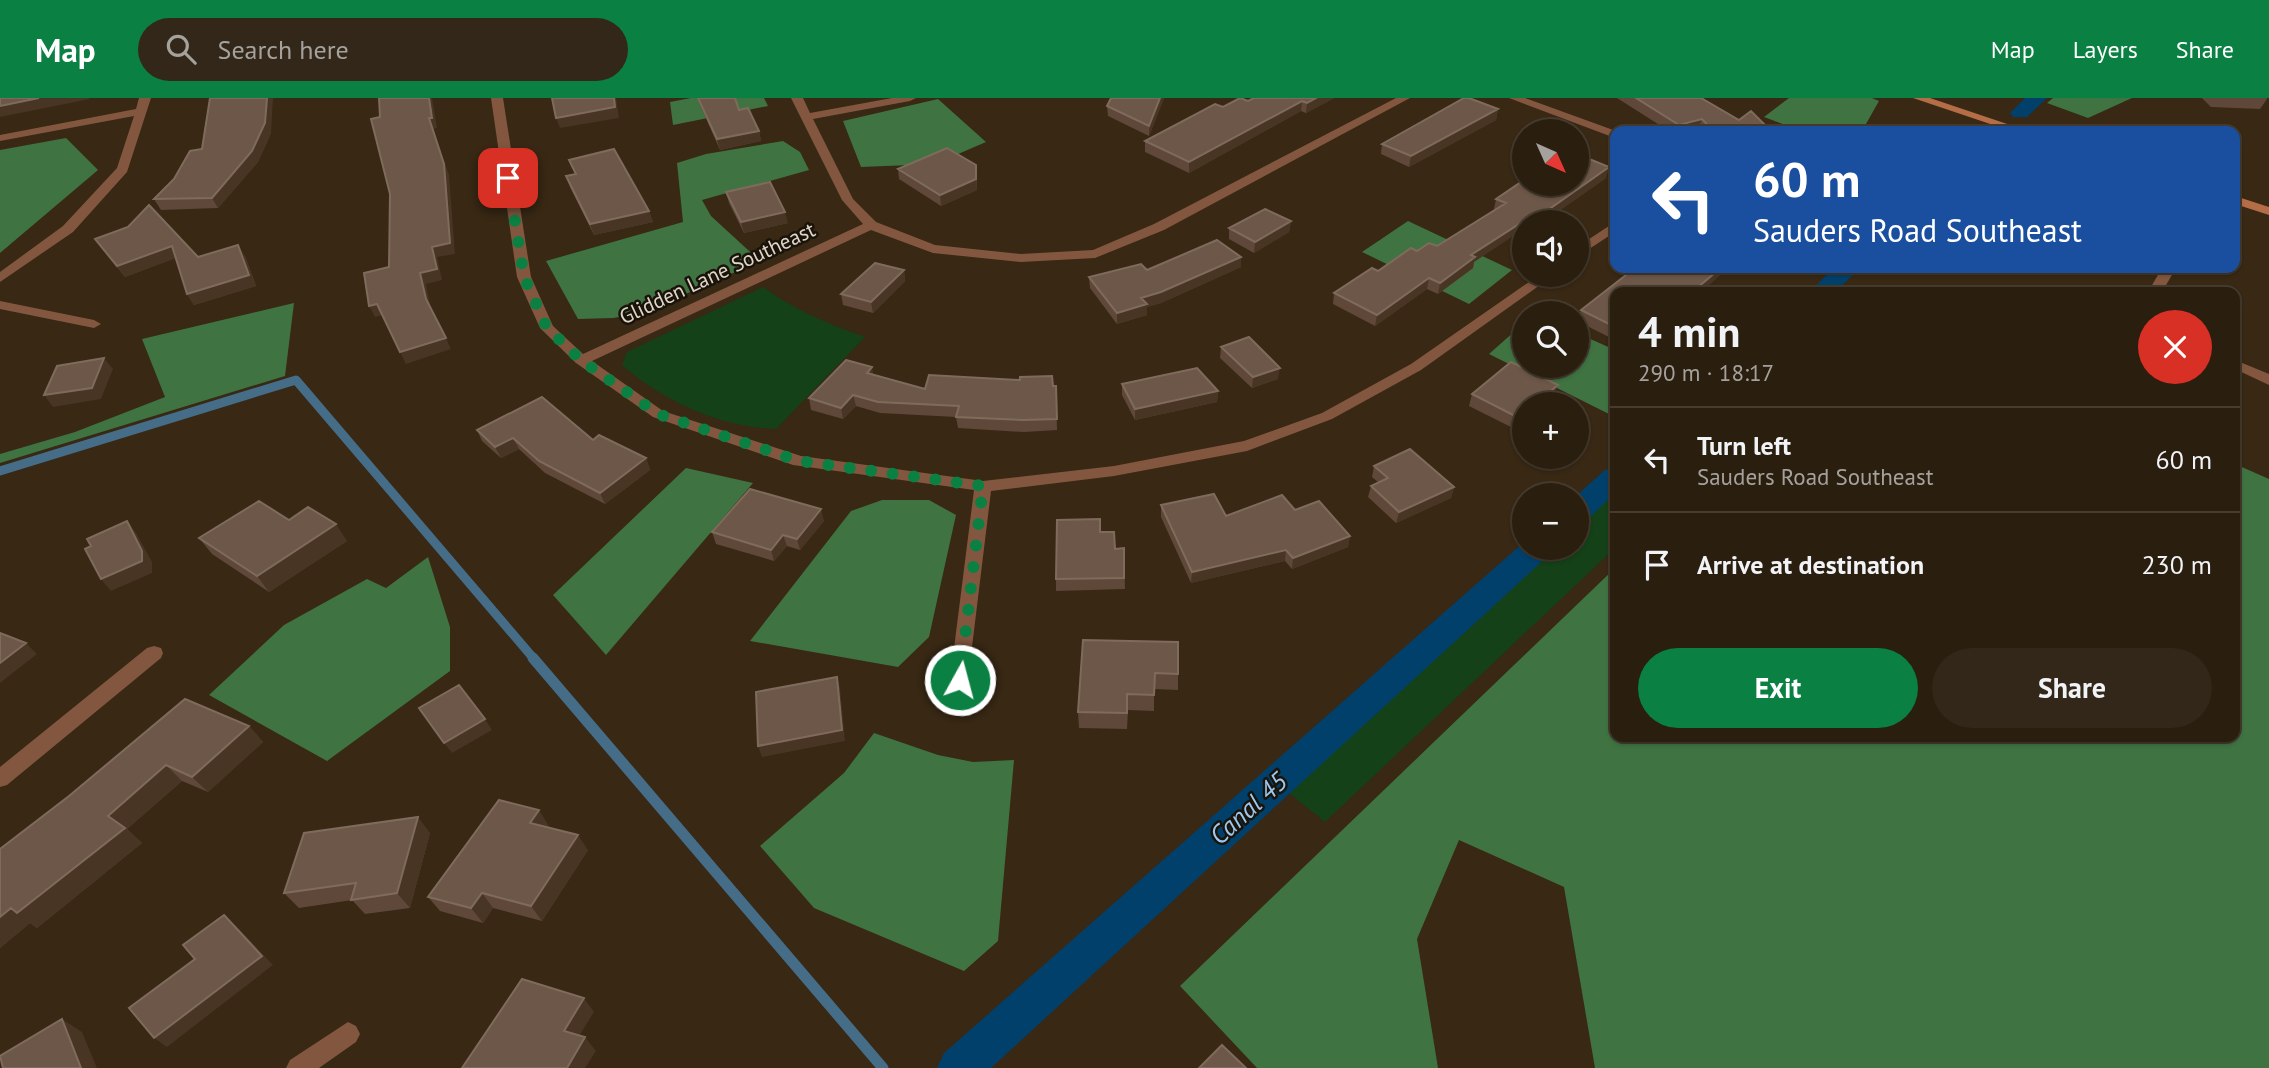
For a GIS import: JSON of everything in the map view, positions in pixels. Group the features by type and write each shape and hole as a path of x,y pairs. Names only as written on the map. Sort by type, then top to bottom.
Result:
{"street":[{"path":"0,278 68,229 122,169 145,98"},
{"path":"497,98 495,104 524,277 547,328 581,360 658,414 799,461 983,486 1114,471 1247,446 1315,420 1416,368 1529,287"},
{"path":"797,98 848,200 872,225 933,249 1021,258 1095,254 1159,227 1404,98"},
{"path":"807,117 910,98"},
{"path":"1515,98 1610,133"},
{"path":"1919,98 2006,126"},
{"path":"0,138 141,111"},
{"path":"2240,202 2269,211"},
{"name":"Glidden Lane Southeast","path":"581,360 872,225"},
{"path":"1589,244 1610,230"},
{"path":"0,305 94,324"},
{"path":"2240,366 2269,380"},
{"path":"960,680 983,486"},
{"path":"0,779 154,653"},
{"path":"298,1068 348,1034"}],"green space":[{"path":"691,98 764,98 768,106 673,125 670,102"},
{"path":"1789,98 1872,98 1879,101 1865,126 1788,126 1764,117"},
{"path":"2053,98 2132,98 2088,118 2047,103"},
{"path":"938,99 986,142 935,164 861,167 843,121"},
{"path":"66,138 98,170 0,253 0,150"},
{"path":"783,141 800,152 809,170 702,200 711,216 760,261 643,313 613,318 578,319 546,261 683,222 677,163 706,154"},
{"path":"1408,221 1512,270 1469,304 1362,252"},
{"path":"763,287 812,316 865,337 776,429 734,423 694,410 656,390 622,365 627,352"},
{"path":"294,303 285,376 0,463 0,454 75,432 165,397 142,339"},
{"path":"1512,334 1512,366 1489,354"},
{"path":"1589,338 1610,348 1610,414 1589,404 1589,392 1565,392 1537,378 1589,378"},
{"path":"2240,466 2269,479 2269,1068 1595,1068 1564,887 1459,840 1417,939 1438,1068 1257,1068 1180,986 1610,573 1610,742 2240,742"},
{"path":"686,468 753,483 606,655 553,595"},
{"path":"1610,477 1610,553 1325,822 1263,772 1513,560 1589,560 1589,495"},
{"path":"882,500 929,500 956,515 929,637 898,667 750,641 851,511"},
{"path":"428,557 450,627 450,671 327,761 209,695 284,625 367,579 386,588"},
{"path":"874,733 938,755 973,762 1014,760 998,941 964,971 814,908 760,846 844,773"}],"building":[{"path":"0,98 39,98 0,106"},
{"path":"210,98 267,98 265,123 252,151 212,198 154,199 174,179 190,151 202,149"},
{"path":"379,98 429,98 432,118 429,118 444,164 450,243 432,247 437,269 420,273 426,299 446,338 400,352 377,304 369,306 364,273 389,267 390,194 371,119 380,117"},
{"path":"552,98 614,98 615,107 556,118"},
{"path":"698,98 735,98 739,110 748,108 759,131 717,139"},
{"path":"1111,98 1160,98 1149,126 1107,106"},
{"path":"1240,98 1248,101 1254,98 1316,98 1307,103 1302,101 1189,162 1145,141 1215,104 1223,107"},
{"path":"1464,98 1498,109 1411,156 1382,144"},
{"path":"1636,98 1701,98 1739,120 1751,111 1766,126 1708,126 1702,119 1679,125"},
{"path":"947,148 976,165 976,179 940,195 898,169"},
{"path":"614,149 649,211 590,224 566,176 576,174 569,160"},
{"path":"1589,159 1609,167 1589,181"},
{"path":"770,182 785,212 741,222 726,192"},
{"path":"1512,188 1512,196 1568,196 1548,210 1512,210 1512,229 1471,255 1475,257 1440,283 1429,278 1377,315 1334,293 1372,268 1378,271 1411,248 1417,251 1429,243 1437,246 1506,203 1496,199"},
{"path":"149,205 198,257 238,245 249,275 187,294 172,246 117,266 95,239 128,227"},
{"path":"1265,209 1291,221 1255,242 1229,228"},
{"path":"1217,240 1241,257 1141,298 1147,304 1117,313 1089,277 1141,264 1147,270"},
{"path":"875,263 904,270 871,302 841,294"},
{"path":"1629,273 1715,273 1698,287 1611,287"},
{"path":"1610,287 1610,324 1589,314 1589,304"},
{"path":"1249,337 1280,368 1253,377 1221,347"},
{"path":"104,358 92,388 44,395 57,366"},
{"path":"846,360 872,367 867,373 925,389 929,375 1020,380 1020,377 1052,376 1053,386 1056,386 1057,419 956,417 959,406 878,402 853,395 841,408 809,398"},
{"path":"1511,362 1512,378 1544,378 1558,385 1550,392 1512,392 1512,414 1472,394"},
{"path":"1197,368 1218,391 1135,409 1122,384"},
{"path":"542,397 593,440 599,435 646,458 600,493 539,461 513,438 495,447 477,430"},
{"path":"1410,449 1454,487 1399,512 1371,486 1388,478 1374,466"},
{"path":"750,489 821,509 797,539 783,535 771,550 712,532"},
{"path":"1214,494 1226,516 1282,495 1295,510 1319,501 1350,536 1293,558 1286,550 1192,572 1161,505"},
{"path":"259,501 289,520 308,507 336,524 257,576 199,538"},
{"path":"1100,519 1100,532 1114,532 1115,549 1124,548 1124,578 1056,579 1057,520"},
{"path":"127,521 142,551 142,561 101,579 85,549 91,546 87,539"},
{"path":"0,633 26,643 0,663"},
{"path":"1083,640 1178,642 1178,674 1155,673 1154,695 1127,694 1127,713 1078,712"},
{"path":"837,677 842,730 758,746 756,692"},
{"path":"459,685 485,719 444,743 419,708"},
{"path":"185,699 249,726 192,777 166,765 108,816 125,828 17,913 11,908 0,917 0,849 69,796"},
{"path":"499,800 539,810 530,823 578,835 531,906 482,893 471,908 428,897"},
{"path":"418,817 397,893 351,900 356,883 284,893 304,833"},
{"path":"224,915 262,956 154,1038 129,1008 195,959 183,945"},
{"path":"522,979 584,998 564,1031 585,1037 567,1068 462,1068"},
{"path":"62,1019 81,1068 3,1068 0,1056"},
{"path":"1222,1045 1246,1068 1199,1068"}],"waterway":[{"name":"Canal 45","path":"2020,113 2037,98"},
{"name":"Canal 45","path":"1827,287 1842,273"},
{"path":"0,471 296,380 535,660"},
{"name":"Canal 45","path":"1589,501 1610,482"},
{"name":"Canal 45","path":"959,1068 1524,560"},
{"path":"533,658 883,1068"}],"route":[{"path":"508,178 524,277 547,328 581,360 658,414 799,461 983,486 960,680"}]}
